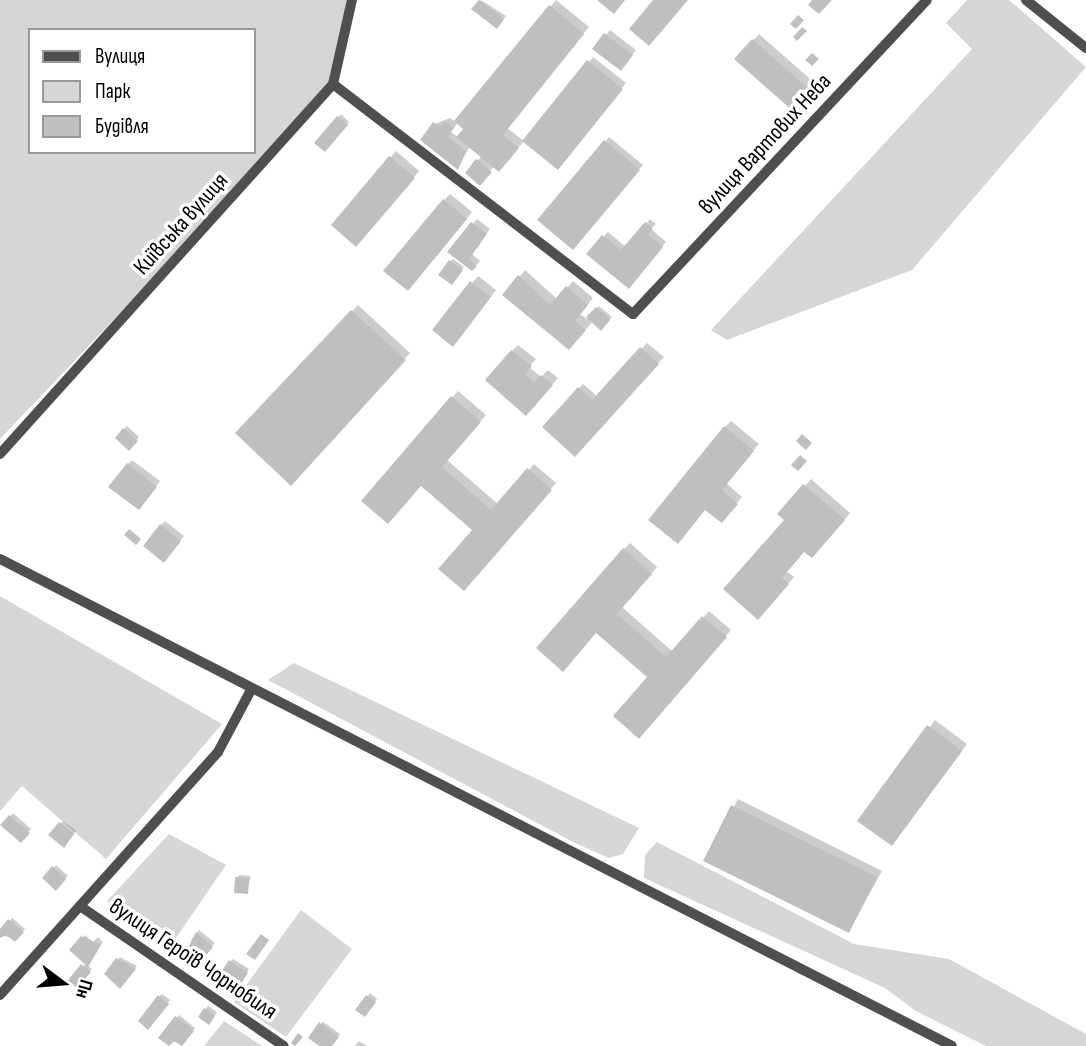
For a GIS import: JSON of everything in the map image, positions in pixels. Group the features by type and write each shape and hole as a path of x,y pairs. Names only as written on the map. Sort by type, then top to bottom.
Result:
{"street":[{"name":"Київська вулиця","path":"0,454 333,84 352,0"},
{"name":"вулиця Вартових Неба","path":"333,84 633,314 927,0"},
{"path":"1026,0 1086,48"},
{"path":"0,559 251,690 952,1046"},
{"path":"0,995 218,752 251,690"},
{"name":"вулиця Героїв Чорнобиля","path":"80,906 284,1046"}],"green space":[{"path":"0,0 352,0 333,84 304,120 0,439"},
{"path":"967,0 1009,0 1086,67 912,270 727,340 711,330 972,49 946,23"},
{"path":"0,596 222,724 106,859 22,786 0,811"},
{"path":"294,663 639,828 623,854 609,858 575,843 268,680"},
{"path":"169,834 226,865 169,948 107,901"},
{"path":"657,842 854,944 949,959 1086,1034 1086,1046 986,1046 916,1011 885,988 644,878 645,855"},
{"path":"301,910 352,949 286,1037 234,1002"},
{"path":"224,1021 262,1046 204,1046"}],"building":[{"path":"479,0 504,19 497,29 471,9"},
{"path":"597,0 625,0 614,14"},
{"path":"653,0 688,0 649,46 629,29"},
{"path":"812,0 832,0 819,14 808,5"},
{"path":"549,5 584,34 503,135 519,148 499,172 456,137 463,129 454,121"},
{"path":"798,15 804,20 796,29 790,24"},
{"path":"802,27 807,31 797,41 793,37"},
{"path":"604,33 633,55 621,71 592,49"},
{"path":"752,39 820,99 802,119 734,59"},
{"path":"812,53 819,59 812,66 805,60"},
{"path":"587,60 623,89 558,170 522,141"},
{"path":"337,116 348,125 325,152 314,143"},
{"path":"444,121 454,128 448,137 466,151 458,170 420,140 433,122 440,127"},
{"path":"604,140 640,170 573,250 537,220"},
{"path":"389,156 415,178 356,247 331,225"},
{"path":"476,159 492,172 480,186 465,173"},
{"path":"443,199 467,219 408,291 383,271"},
{"path":"471,222 487,234 469,259 477,266 472,271 447,252"},
{"path":"645,222 653,229 648,235 663,247 629,289 586,254 602,235 621,250"},
{"path":"449,260 463,270 452,285 438,275"},
{"path":"518,275 550,305 566,286 588,305 575,321 586,330 569,350 502,295"},
{"path":"470,281 491,297 453,347 432,330"},
{"path":"596,307 610,320 601,331 586,317"},
{"path":"351,310 406,360 291,486 235,433"},
{"path":"640,347 659,364 575,457 542,427 578,387 592,400"},
{"path":"511,350 532,366 525,374 534,383 541,375 553,385 526,416 485,380"},
{"path":"451,396 481,422 442,467 491,510 527,468 552,490 464,591 438,569 472,530 421,486 388,524 361,501"},
{"path":"724,426 754,451 722,490 738,504 722,523 705,510 678,544 648,520"},
{"path":"123,428 138,441 129,451 115,438"},
{"path":"802,434 812,443 806,450 796,441"},
{"path":"800,455 807,461 798,471 791,465"},
{"path":"127,463 157,487 139,510 108,487"},
{"path":"803,484 845,520 812,558 804,552 782,578 789,584 758,620 723,589 784,520 777,514"},
{"path":"160,524 181,541 164,563 143,546"},
{"path":"129,529 141,539 136,545 124,535"},
{"path":"623,548 652,574 617,614 666,657 702,616 727,637 639,739 613,716 647,677 596,633 563,672 536,648"},
{"path":"927,725 962,751 892,846 857,821"},
{"path":"731,805 877,877 849,933 703,861"},
{"path":"9,815 30,833 21,843 0,825"},
{"path":"59,822 74,834 64,848 48,835"},
{"path":"52,866 66,879 56,891 42,878"},
{"path":"235,877 249,878 248,894 234,893"},
{"path":"8,919 24,932 15,942 7,935 0,938 0,929"},
{"path":"196,932 213,947 198,965 185,954"},
{"path":"261,934 269,940 255,960 246,954"},
{"path":"81,936 101,945 88,967 69,950"},
{"path":"116,958 136,969 120,989 104,974"},
{"path":"229,960 248,973 237,990 218,977"},
{"path":"81,964 91,972 77,988 68,980"},
{"path":"158,995 169,1004 148,1030 138,1021"},
{"path":"366,995 376,1002 365,1017 355,1010"},
{"path":"204,1008 215,1016 209,1025 198,1017"},
{"path":"175,1016 194,1031 182,1046 174,1041 169,1046 158,1038"},
{"path":"319,1022 339,1037 332,1046 319,1046 308,1038"},
{"path":"298,1033 303,1037 295,1046 291,1043"}]}
